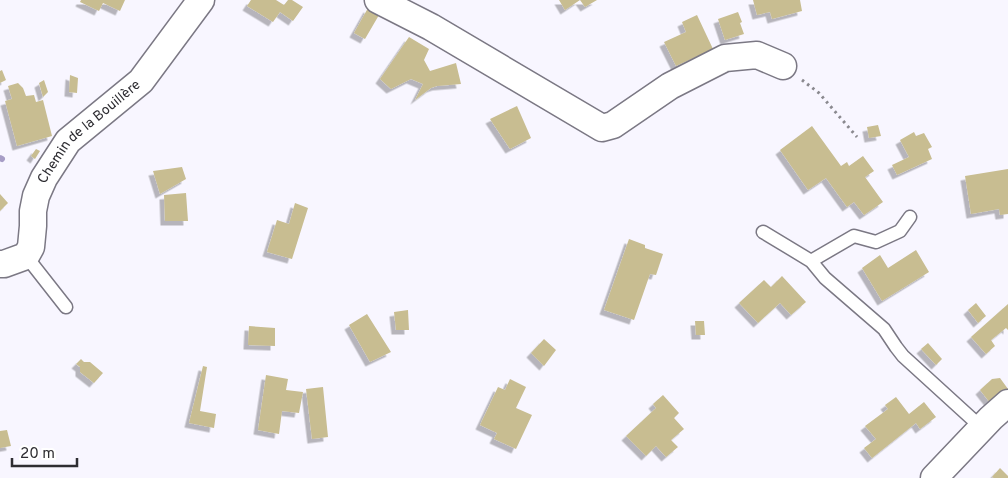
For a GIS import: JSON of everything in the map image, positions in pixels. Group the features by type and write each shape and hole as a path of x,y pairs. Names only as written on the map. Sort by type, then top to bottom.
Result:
{"street":[{"name":"Chemin de la Bouillère","path":"26,256 31,247 34,226 33,211 36,196 44,178 68,141 140,81 202,0"},
{"path":"378,0 431,27 602,128 613,125 670,86 725,58 757,55 784,66"},
{"path":"0,264 26,256"},
{"path":"934,478 1008,403"}],"lane":[{"path":"811,261 854,236 876,242 900,231 910,217"},
{"path":"763,232 811,261 825,278 884,329 903,356 982,428"},
{"path":"26,256 66,308"}],"path":[{"path":"784,66 819,93 857,137"}],"building":[{"path":"81,0 125,0 120,11 103,3 99,11 80,2"},
{"path":"251,0 276,0 284,5 288,0 292,0 303,7 293,21 280,12 273,22 247,6"},
{"path":"559,0 580,0 565,10"},
{"path":"580,0 597,0 585,7"},
{"path":"753,0 800,0 802,11 772,19 770,12 757,15"},
{"path":"368,8 379,15 365,39 354,33"},
{"path":"738,12 744,34 725,40 718,19"},
{"path":"697,15 713,49 676,66 664,42 686,32 682,22"},
{"path":"409,37 429,49 424,60 430,71 456,63 461,84 431,88 415,100 423,84 411,79 391,89 380,79"},
{"path":"2,70 6,80 0,83 0,71"},
{"path":"70,75 78,78 77,93 69,92"},
{"path":"44,80 48,92 43,97 39,83"},
{"path":"18,83 23,88 26,96 34,95 36,102 43,100 52,136 17,146 5,101 12,99 8,86"},
{"path":"517,106 531,138 510,149 490,119"},
{"path":"878,125 881,136 869,138 867,127"},
{"path":"812,126 841,166 847,162 849,166 863,156 874,171 865,177 883,202 864,215 854,202 847,207 826,178 808,190 780,150"},
{"path":"914,132 916,136 924,133 932,147 928,149 932,159 897,175 892,165 909,157 900,140"},
{"path":"36,149 40,151 35,159 31,156"},
{"path":"182,167 186,179 160,194 153,171"},
{"path":"1008,169 1008,214 1000,215 999,209 971,214 965,176"},
{"path":"186,193 188,221 165,221 164,195"},
{"path":"0,194 8,203 0,211"},
{"path":"295,203 308,208 292,259 267,252 277,220 289,224"},
{"path":"629,239 645,245 645,248 663,254 656,275 650,274 634,320 604,310"},
{"path":"916,250 929,272 882,301 862,268 880,255 888,268"},
{"path":"782,276 806,302 791,315 780,303 758,323 739,303 764,280 771,287"},
{"path":"976,303 986,316 978,323 968,310"},
{"path":"1008,304 1008,330 1006,328 991,340 995,346 986,354 971,337"},
{"path":"408,310 409,330 396,330 394,312"},
{"path":"367,314 391,352 370,362 349,325"},
{"path":"695,321 704,321 705,335 696,335"},
{"path":"249,326 275,328 275,346 248,345"},
{"path":"544,339 556,350 544,366 531,353"},
{"path":"928,343 942,359 936,365 921,349"},
{"path":"81,359 84,362 90,362 103,373 94,383 80,372 80,367 76,364"},
{"path":"203,366 207,367 200,411 216,414 214,428 189,423"},
{"path":"266,375 288,379 286,390 303,392 299,413 282,411 279,434 258,430"},
{"path":"1000,378 1008,391 991,404 980,390 992,379"},
{"path":"510,379 526,387 516,408 532,415 516,449 494,439 497,433 480,425 498,387 505,390"},
{"path":"323,387 328,437 312,439 306,389"},
{"path":"663,395 679,413 674,418 684,429 671,440 678,447 666,457 656,446 646,456 626,436 656,408 653,404"},
{"path":"896,397 909,414 924,402 936,417 920,429 916,423 872,458 864,448 876,439 865,426 888,409 885,405"},
{"path":"7,430 11,446 0,448 0,431"},
{"path":"1000,468 1008,476 1008,478 992,477"}]}
